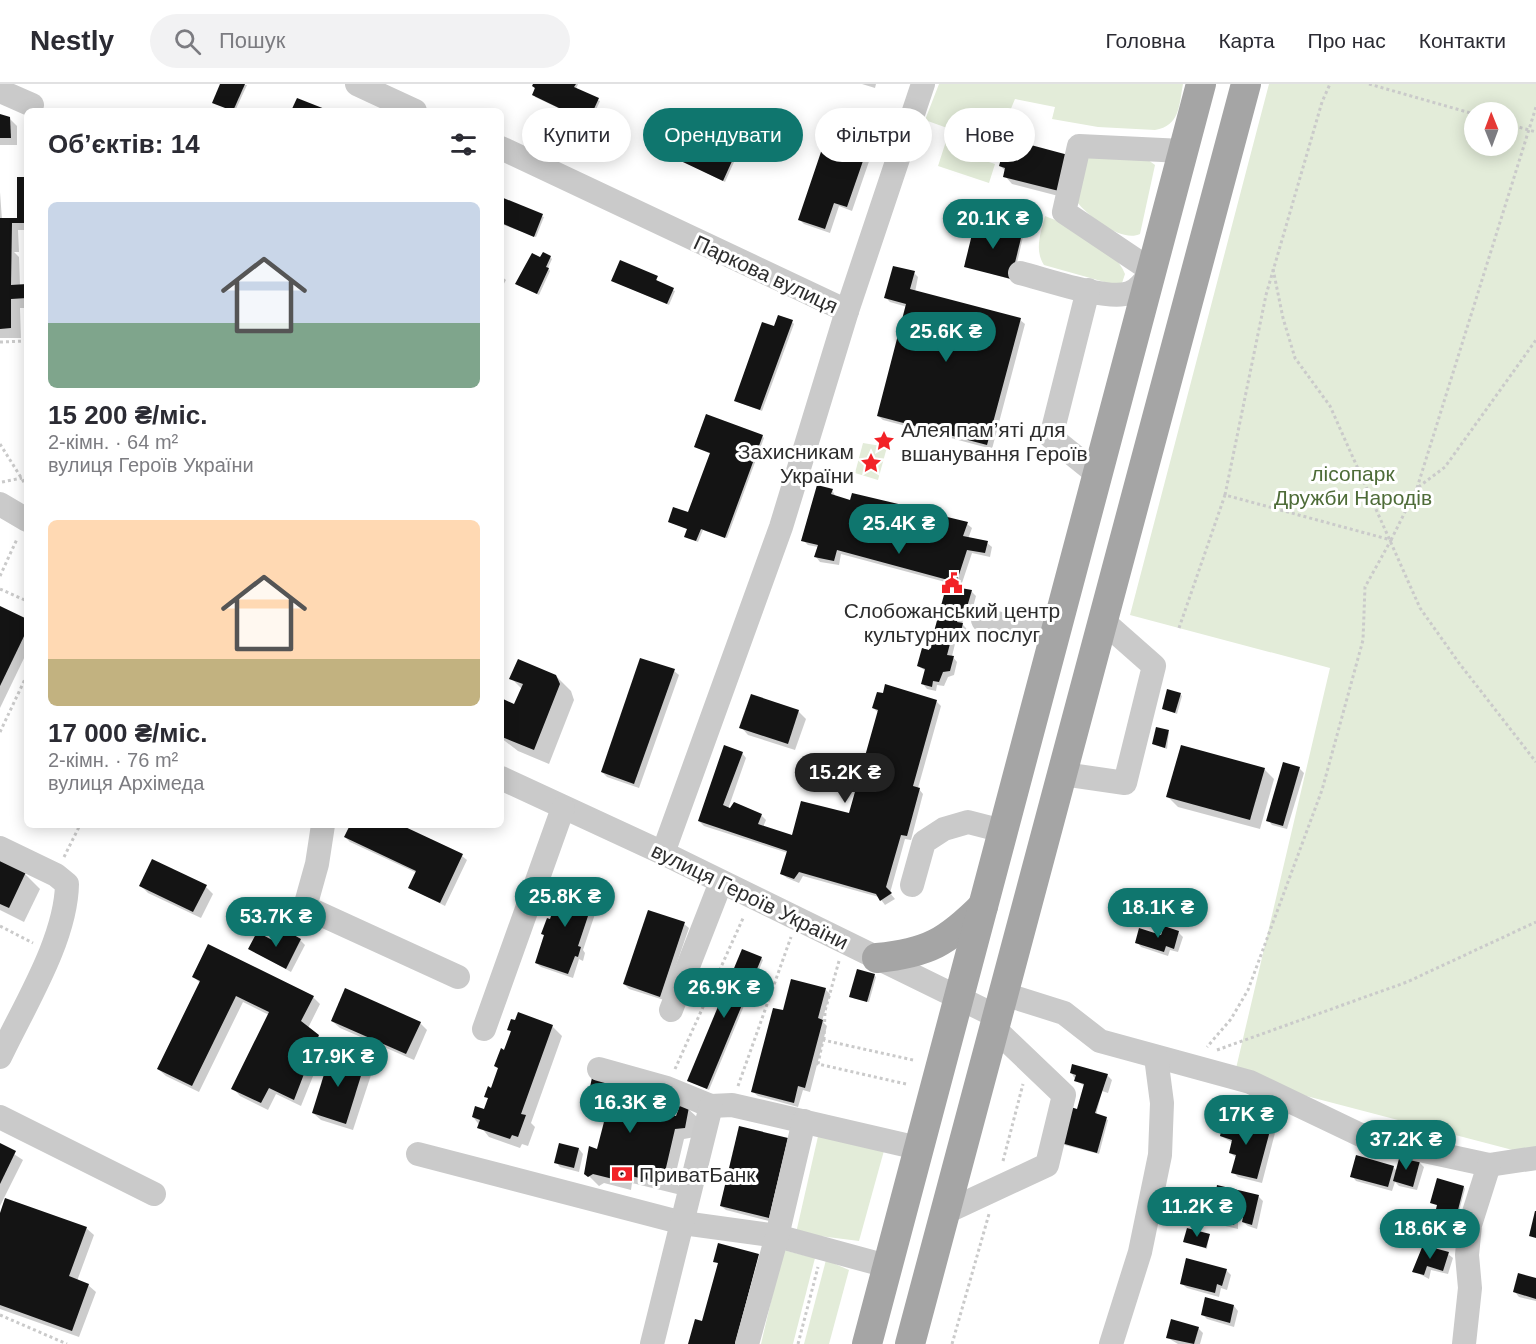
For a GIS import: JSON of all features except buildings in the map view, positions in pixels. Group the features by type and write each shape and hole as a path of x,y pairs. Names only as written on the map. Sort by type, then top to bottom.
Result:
{"main road":[{"path":"867,1344 1201,84"},
{"path":"910,1344 1246,84"},
{"path":"877,958 907,955 932,947 959,929 983,906"}],"street":[{"path":"357,84 409,108"},
{"path":"363,84 415,108"},
{"path":"663,854 781,527 842,309 923,84"},
{"path":"0,91 32,105"},
{"path":"1020,273 1112,296 1130,293 1141,286 1152,271 1064,212 1079,146 1183,151"},
{"name":"Паркова вулиця","path":"504,151 842,309"},
{"path":"1088,290 1051,437 1097,474"},
{"path":"0,504 24,519"},
{"path":"983,620 1054,636"},
{"path":"1063,774 1125,783 1154,666 1103,621"},
{"name":"вулиця Героїв України","path":"504,779 959,998 999,1014"},
{"path":"484,1029 563,808"},
{"path":"912,885 924,842 944,829 968,822 1003,831"},
{"path":"323,828 317,864 305,907 458,977"},
{"path":"0,848 56,875 67,884 67,904 50,951 0,1057"},
{"path":"671,1010 711,914 721,882"},
{"path":"999,1014 1064,1013 1100,1041 1250,1082 1369,1139 1489,1165 1536,1158"},
{"path":"946,1212 1047,1165 1064,1095 999,1014"},
{"path":"1111,1344 1140,1252 1160,1155 1162,1103 1156,1057"},
{"path":"599,1069 721,1106 804,1121 918,1148"},
{"path":"651,1344 683,1223 721,1106"},
{"path":"0,1118 154,1194"},
{"path":"747,1344 777,1236 804,1121"},
{"path":"418,1154 683,1223 777,1236 887,1266"},
{"path":"1464,1344 1470,1288 1467,1255 1470,1225 1489,1165"}],"path":[{"path":"1179,628 1225,495 1266,295 1322,102 1330,84"},
{"path":"1369,84 1464,111"},
{"path":"1181,1063 1205,1050 1231,1019 1248,990 1322,789 1363,640 1365,588 1417,488 1536,107"},
{"path":"1518,127 1536,132"},
{"path":"1274,269 1283,318 1295,358 1330,406 1420,608 1459,663 1536,762"},
{"path":"1417,488 1445,467 1536,340"},
{"path":"0,342 24,341"},
{"path":"0,444 24,482"},
{"path":"0,482 22,478"},
{"path":"1225,495 1391,540"},
{"path":"0,576 24,524"},
{"path":"0,589 24,600"},
{"path":"0,732 24,681"},
{"path":"56,875 79,828"},
{"path":"667,1088 749,907"},
{"path":"1181,1063 1407,982 1536,922"},
{"path":"0,926 50,951"},
{"path":"721,1106 794,927"},
{"path":"841,951 825,1011 824,1040 818,1065 906,1084"},
{"path":"824,1040 913,1060"},
{"path":"798,1344 823,1250"},
{"path":"0,1315 67,1344"}],"green space":[{"path":"939,84 1183,84 1179,107 1174,119 1163,128 1155,130 1098,127 1052,119 1055,107 1015,99 1011,108 944,108 944,127 932,123 932,108 930,108"},
{"name":"лісопарк Дружби Народів","path":"1269,84 1536,84 1536,1156 1234,1077 1330,668 1130,615"},
{"path":"944,148 944,162 995,164 989,183 938,166"},
{"path":"1092,154 1144,157 1155,165 1140,234 1133,236 1115,232 1097,221 1077,202 1078,170"},
{"path":"1045,216 1079,231 1112,255 1125,274 1122,283 1108,283 1044,265 1039,247"},
{"path":"863,443 887,447 878,480 855,473"},
{"path":"819,1132 885,1147 859,1241 796,1233"},
{"path":"783,1250 815,1258 793,1344 761,1344"},
{"path":"826,1260 849,1270 829,1344 804,1344"}],"place":[{"name":"Алея пам’яті для вшанування Героїв","path":"884,441"},
{"name":"Захисникам України","path":"871,463"},
{"name":"Слобожанський центр культурних послуг","path":"952,583"},
{"name":"ПриватБанк","path":"622,1174"}]}
